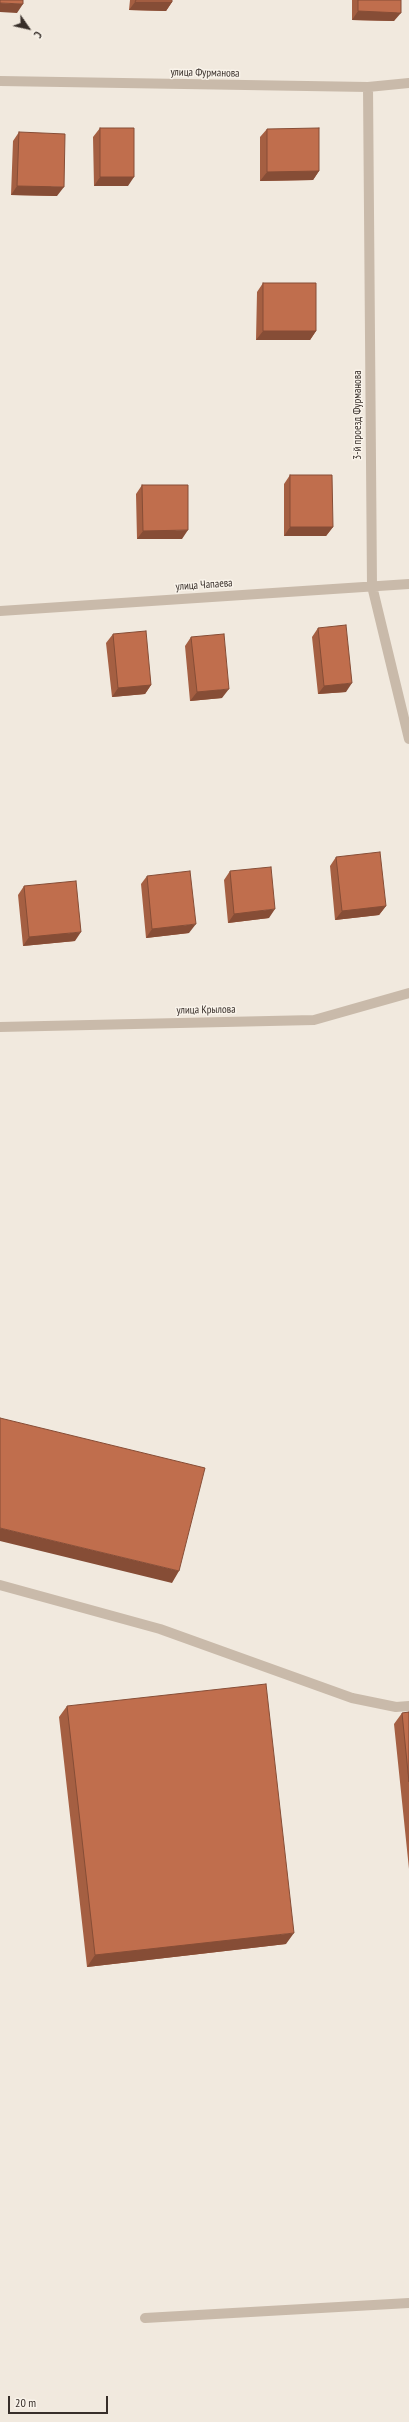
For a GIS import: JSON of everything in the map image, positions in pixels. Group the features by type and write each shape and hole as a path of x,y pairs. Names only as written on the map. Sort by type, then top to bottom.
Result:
{"street":[{"name":"улица Фурманова","path":"0,81 368,87 409,83"},
{"name":"3-й проезд Фурманова","path":"368,87 372,586 409,739"},
{"name":"улица Чапаева","path":"0,611 409,584"},
{"name":"улица Крылова","path":"0,1027 314,1020 409,993"},
{"path":"0,1585 160,1629 352,1698 396,1707 409,1706"},
{"path":"145,2318 409,2303"}],"building":[{"path":"0,0 23,0 23,4 0,3"},
{"path":"136,0 172,0 172,2 135,2"},
{"path":"358,0 401,0 401,13 358,11"},
{"path":"100,128 134,128 134,177 100,177"},
{"path":"319,128 319,171 267,172 267,129"},
{"path":"19,132 65,134 64,187 17,186"},
{"path":"263,283 316,283 316,331 263,331"},
{"path":"290,475 332,475 333,527 290,527"},
{"path":"142,485 188,485 188,530 143,531"},
{"path":"346,625 352,683 324,686 318,628"},
{"path":"146,631 151,685 118,688 113,634"},
{"path":"224,634 229,689 197,692 191,637"},
{"path":"380,852 386,906 342,911 336,857"},
{"path":"271,867 275,909 234,914 230,871"},
{"path":"190,871 196,924 152,929 147,876"},
{"path":"76,881 81,932 29,937 24,886"},
{"path":"0,1418 205,1468 179,1571 0,1528"},
{"path":"266,1684 294,1933 95,1955 67,1706"},
{"path":"409,1712 409,1782 402,1713"}]}
